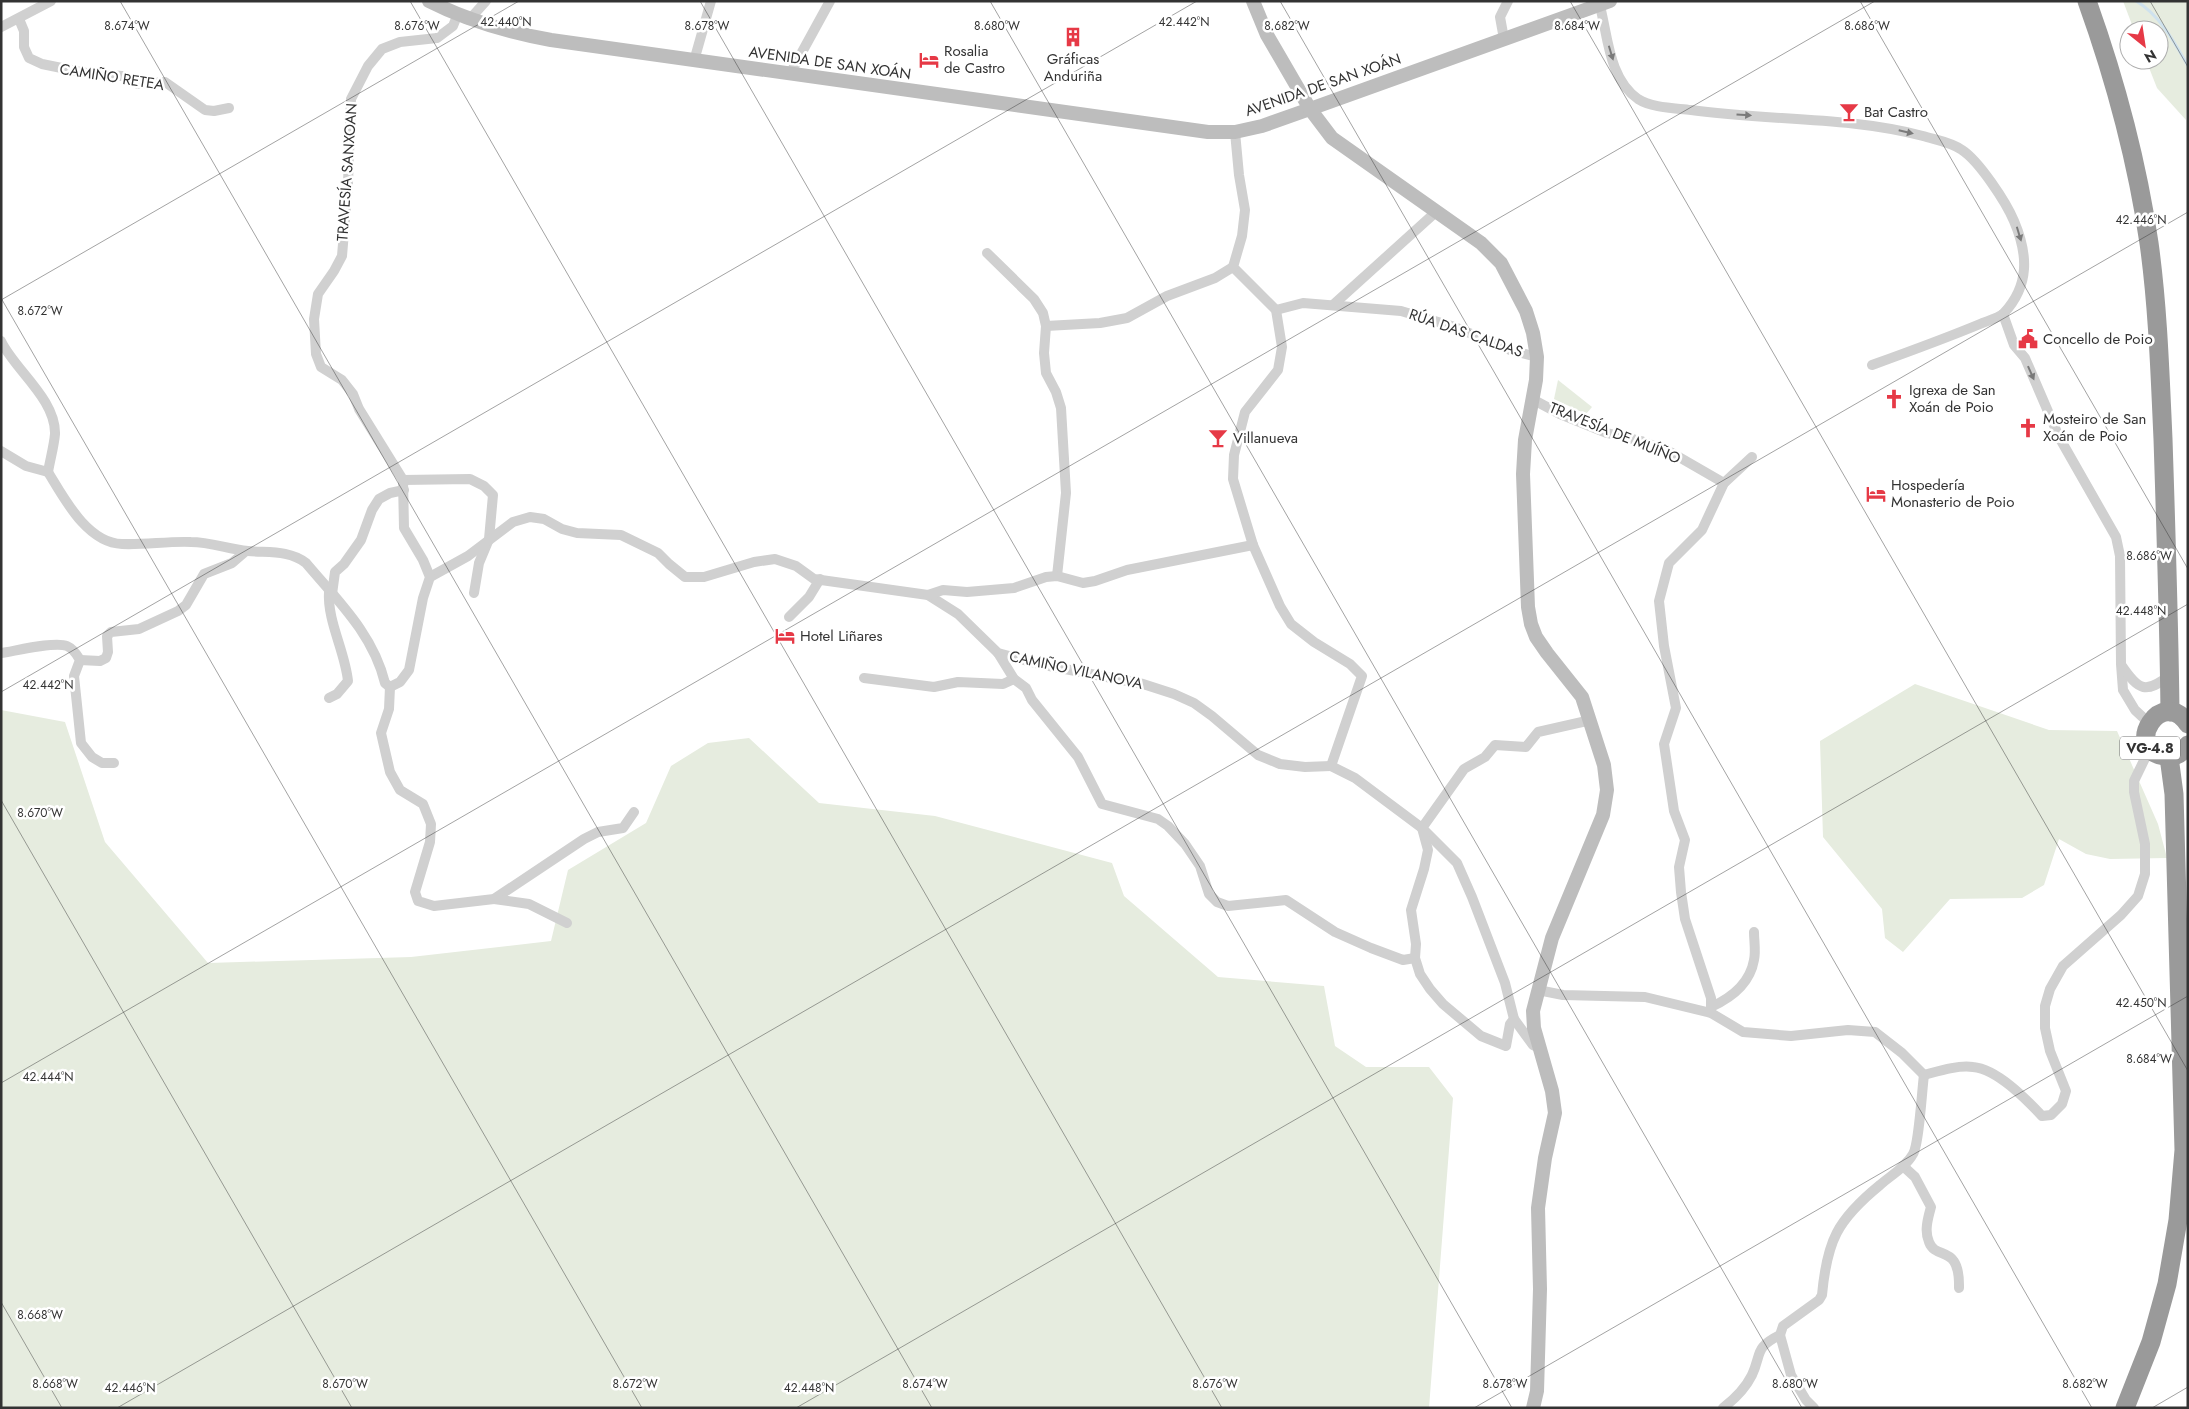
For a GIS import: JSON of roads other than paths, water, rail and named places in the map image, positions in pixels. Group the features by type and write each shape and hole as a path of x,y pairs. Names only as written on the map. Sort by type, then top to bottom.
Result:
{"highway":[{"path":"2087,1 2112,76 2124,123 2149,243 2158,321 2170,712"},
{"name":"VG-4.8","path":"2188,724 2182,717 2170,712 2158,714 2149,723 2146,736 2150,748 2155,753 2170,757 2183,751 2188,745"},
{"name":"VG-4.8","path":"2125,1408 2151,1342 2167,1284 2178,1220 2184,1150 2175,804 2170,757"}],"street":[{"path":"1,28 51,1"},
{"name":"AVENIDA DE SAN XOÁN","path":"429,1 463,18 519,34 551,40 1208,132 1234,132 1262,126 1605,3"},
{"name":"TRAVESÍA SANXOAN","path":"403,485 359,409 353,394 342,380 320,367 316,354 314,319 318,294 342,256 348,183 351,99 368,66 382,49 400,42 437,38 486,1"},
{"path":"694,61 711,1"},
{"path":"790,74 830,1"},
{"path":"1252,1 1267,35 1310,109 1332,138 1481,243 1501,263 1526,311 1533,333 1536,380 1525,440 1523,474 1528,607 1536,637 1582,697 1604,764 1607,790 1603,814 1552,938 1538,990 1533,1019 1539,1048 1552,1091 1555,1114 1545,1158 1538,1208 1539,1317 1537,1391 1533,1408"},
{"path":"1504,39 1500,17 1508,1"},
{"path":"1605,3 1609,51 1621,80 1640,100 1659,105 1707,112 1868,125 1931,138 1950,143 1964,150 1983,172 2008,209 2025,253 2020,292 2003,314 1872,365"},
{"name":"CAMIÑO RETEA","path":"19,19 24,31 24,47 29,58 42,64 78,71 122,76 138,84 165,82 205,110 214,111 229,108"},
{"path":"1046,326 1100,323 1126,318 1167,296 1215,278 1233,267 1242,236 1245,210 1234,132"},
{"path":"1333,305 1437,211"},
{"path":"987,253 1034,300 1043,313 1046,326 1044,353 1046,373 1056,392 1061,408 1066,493 1057,576"},
{"path":"1233,267 1276,310 1282,347 1278,370 1245,412 1234,455 1234,479 1253,545 1280,606 1291,624 1314,642 1350,664 1362,676 1330,766 1355,778 1422,828 1457,863 1505,982 1514,1019 1533,1045 1539,1048"},
{"name":"RÚA DAS CALDAS","path":"1276,310 1303,303 1402,311 1454,327 1510,350 1536,357"},
{"path":"2003,314 2014,345 2025,358 2059,437 2116,538 2120,556 2123,690 2128,701 2149,723"},
{"path":"1,341 5,349 36,387 49,411 55,433 48,472 72,512 106,541 120,544 190,542 246,551 275,552 297,556 306,563 361,629 378,658 385,684 390,687"},
{"name":"TRAVESÍA DE MUÍÑO","path":"1532,399 1560,414 1607,433 1641,441 1672,453 1724,482"},
{"path":"1,451 26,466 48,472"},
{"path":"1711,1010 1711,998 1685,919 1681,892 1679,867 1686,840 1674,811 1664,744 1676,708 1664,646 1659,601 1669,563 1702,530 1724,482 1752,457"},
{"path":"330,698 348,681 346,663 328,604 335,572 344,564 361,540 379,499 403,485 470,479 484,486 493,495 489,539 479,562 474,593"},
{"path":"390,687 400,682 409,670 423,598 430,577 424,560 404,528 403,485"},
{"path":"430,577 468,556 513,522 530,517 544,519 562,529 577,533 621,535 658,553 686,577 704,577 754,562 775,559 796,566 814,579 820,580 810,596 789,617"},
{"path":"928,595 943,590 967,592 1014,588 1034,580 1057,576 1083,583 1127,570 1253,545"},
{"path":"80,660 100,660 106,658 108,636 111,632 139,629 178,611 186,605 204,574 232,563 246,551"},
{"name":"CAMIÑO VILANOVA","path":"820,580 928,595 958,614 998,653 1039,664 1143,684 1174,694 1194,703 1212,716 1258,755 1280,764 1330,766"},
{"path":"1,653 34,647 66,645 74,651 80,660"},
{"path":"998,653 1014,679 1026,688 1032,700 1078,757 1102,804 1158,819 1168,826 1185,844 1200,866 1208,894 1217,902 1228,906 1286,900 1344,936 1393,957 1403,960 1414,958"},
{"path":"80,660 74,676 81,743 92,758 102,763 114,763"},
{"path":"2121,664 2135,684 2142,688 2150,688 2170,675"},
{"path":"864,678 934,687 958,682 1003,684 1014,679"},
{"path":"390,687 388,709 381,733 390,772 400,790 423,804 431,824 430,842 415,892 418,901 434,906 494,898 529,904 567,923"},
{"path":"1422,828 1464,769 1485,756 1495,744 1526,747 1538,732 1591,720"},
{"path":"1924,1075 1950,1068 1974,1066 2010,1086 2042,1116 2051,1115 2062,1104 2066,1091 2050,1051 2045,1028 2045,1006 2050,989 2063,966 2121,915 2138,896 2145,874 2145,844 2134,792 2134,781 2150,748"},
{"path":"494,898 584,839 598,832 623,828 634,812"},
{"path":"1422,828 1428,850 1411,910 1416,944 1414,958 1420,974 1443,1004 1481,1036 1506,1046 1510,1024 1514,1019"},
{"path":"1711,1010 1739,989 1750,973 1754,959 1754,932"},
{"path":"1538,990 1563,995 1645,997 1711,1010 1743,1032 1791,1036 1848,1030 1875,1032 1902,1053 1924,1075"},
{"path":"1814,1408 1806,1400 1791,1374 1780,1334 1783,1326 1819,1300 1822,1295 1829,1249 1855,1205 1903,1166 1914,1154 1924,1075"},
{"path":"1903,1166 1914,1177 1931,1206 1926,1227 1929,1243 1934,1249 1947,1254 1955,1262 1959,1270 1959,1288"},
{"path":"1723,1408 1739,1396 1752,1374 1759,1350 1780,1334"}],"waterway":[{"path":"2136,1 2160,22 2188,66"}],"place":[{"name":"Gráficas Anduriña","path":"1073,37"},
{"name":"Rosalia de Castro","path":"929,60"},
{"name":"Bat Castro","path":"1849,112"},
{"name":"Concello de Poio","path":"2028,339"},
{"name":"Igrexa de San Xoán de Poio","path":"1894,399"},
{"name":"Mosteiro de San Xoán de Poio","path":"2028,428"},
{"name":"Villanueva","path":"1218,438"},
{"name":"Hospedería Monasterio de Poio","path":"1876,494"},
{"name":"Hotel Liñares","path":"785,636"}]}
